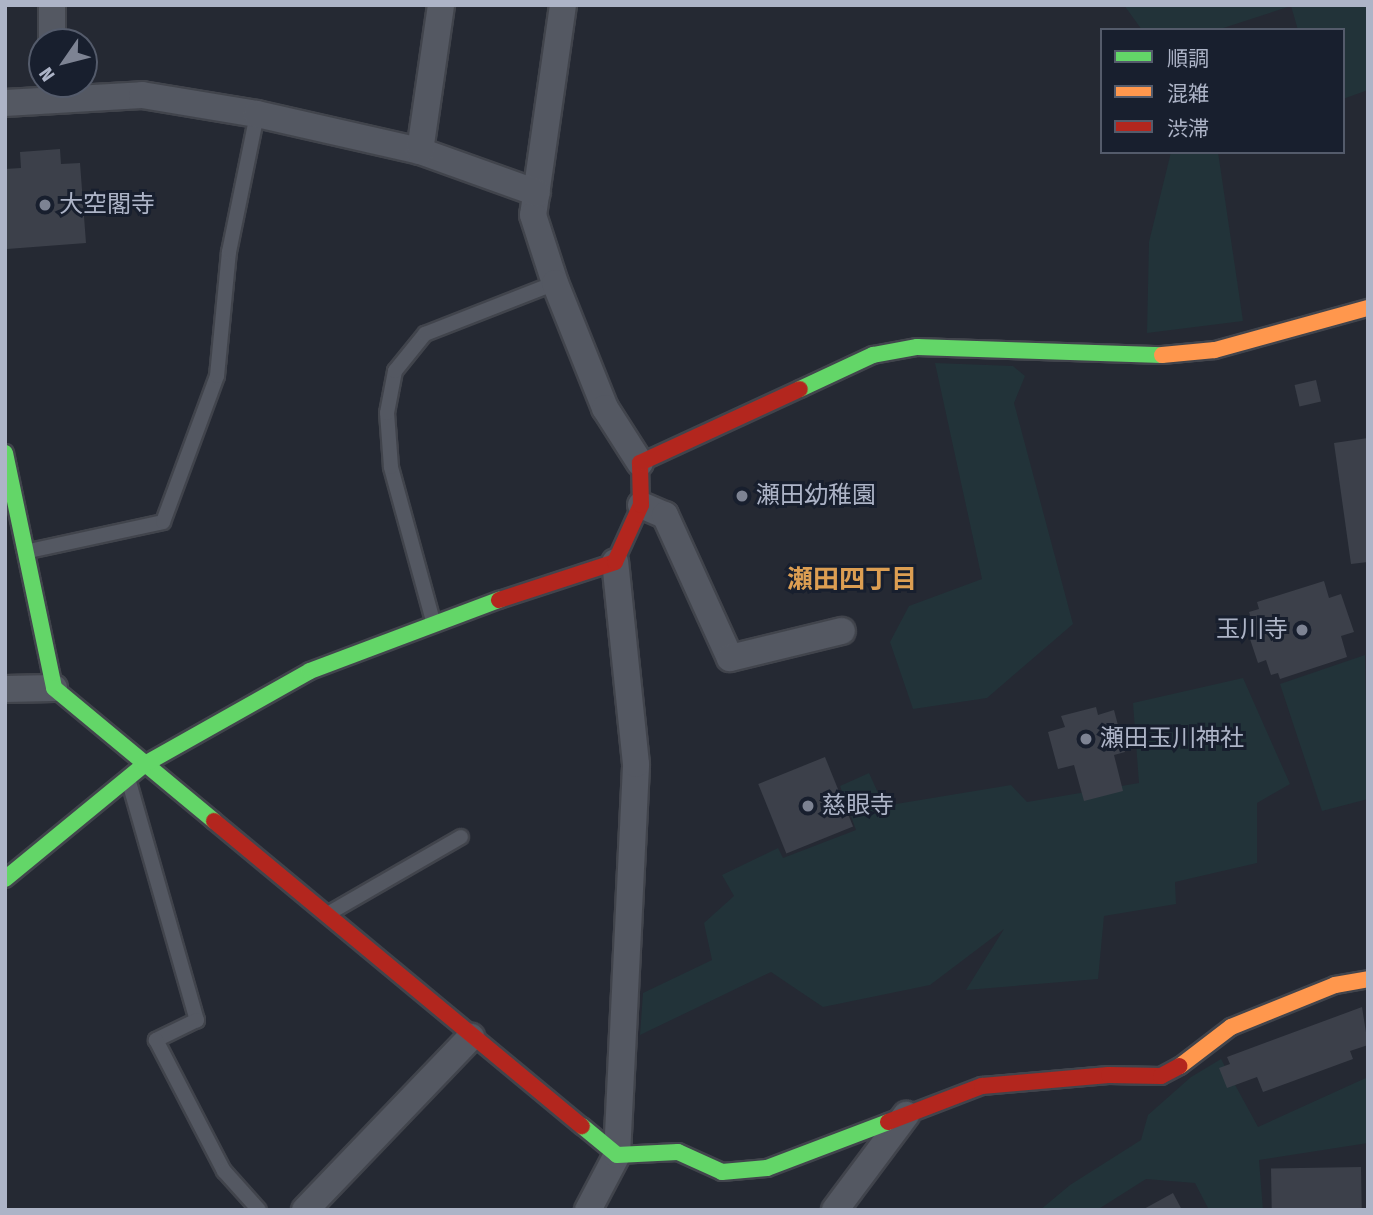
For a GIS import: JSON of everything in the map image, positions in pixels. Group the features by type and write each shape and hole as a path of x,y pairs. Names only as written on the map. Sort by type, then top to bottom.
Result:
{"street":[{"path":"52,5 52,28"},
{"path":"420,151 441,5"},
{"path":"563,5 533,215 555,283 605,408 640,463 641,505 615,562 636,764 617,1155 589,1210"},
{"path":"98,93 142,95 257,114 420,151 537,193"},
{"path":"5,103 28,97"},
{"path":"640,463 873,355 917,347 1175,354 1215,350 1368,308"},
{"path":"5,453 29,551 54,688 471,1037 617,1155 678,1152 722,1172 767,1168 982,1086 1109,1075 1161,1076 1195,1058 1231,1027 1335,985 1368,979"},
{"path":"641,505 665,516 730,657 842,631"},
{"path":"5,879 145,764 310,671 434,622 615,562"},
{"path":"5,689 54,688"},
{"path":"305,1210 471,1037"},
{"path":"835,1210 908,1113"}],"lane":[{"path":"29,551 163,522 217,376 229,252 257,114"},
{"path":"434,622 391,467 387,413 396,371 425,334 555,283"},
{"path":"128,777 197,1020 156,1040 224,1171 259,1210"},
{"path":"326,915 461,836"}],"shaded area":[{"path":"1124,5 1368,5 1368,90 1345,98 1345,28 1297,28 1291,6 1223,28 1141,28"},
{"path":"1171,154 1218,154 1243,321 1147,333 1149,242"},
{"path":"935,363 1013,366 1025,376 1014,403 1073,624 987,698 913,709 890,642 909,606 982,579"},
{"path":"1365,655 1368,799 1322,811 1280,684"},
{"path":"1243,678 1290,784 1257,803 1257,863 1175,882 1176,904 1104,916 1098,979 966,990 1004,929 930,985 823,1007 771,972 640,1035 643,993 712,960 704,923 734,896 722,875 778,848 783,858 856,830 840,786 869,773 884,806 1011,785 1027,802 1139,783 1133,703"},
{"path":"1221,1059 1258,1127 1368,1077 1368,1143 1259,1160 1263,1210 1209,1210 1195,1183 1146,1179 1097,1210 1040,1210 1070,1185 1141,1140 1148,1115 1191,1077"}],"building":[{"path":"60,149 61,164 80,163 86,243 7,249 5,169 21,168 20,152"},
{"path":"1316,380 1321,401 1300,406 1295,385"},
{"path":"1368,438 1368,562 1351,564 1334,443"},
{"path":"1324,581 1329,598 1341,594 1354,632 1341,636 1347,657 1280,679 1278,673 1271,675 1266,660 1258,663 1248,633 1255,631 1249,612 1259,609 1257,602"},
{"path":"1096,707 1098,715 1114,710 1125,752 1114,755 1123,791 1084,801 1074,765 1058,769 1048,732 1065,727 1061,716"},
{"path":"825,757 853,827 786,854 758,784"},
{"path":"1362,1007 1368,1045 1350,1051 1353,1059 1263,1092 1257,1077 1227,1088 1219,1068 1230,1064 1227,1057"},
{"path":"1361,1167 1362,1210 1272,1210 1271,1169"},
{"path":"1173,1193 1182,1210 1142,1210"}],"traffic: fast":[{"path":"800,389 873,355 917,347 1162,355"},
{"path":"5,453 54,688 214,821"},
{"path":"5,879 145,764 310,671 499,600"},
{"path":"582,1126 617,1155 678,1152 722,1172 767,1168 888,1122"}],"traffic: slow":[{"path":"1162,355 1215,350 1368,308"},
{"path":"1180,1066 1231,1027 1335,985 1368,979"}],"traffic: jam":[{"path":"499,600 615,562 641,505 640,463 800,389"},
{"path":"214,821 582,1126"},
{"path":"888,1122 982,1086 1109,1075 1161,1076 1180,1066"}],"place":[{"name":"大空閣寺","path":"45,205"},
{"name":"瀬田幼稚園","path":"742,496"},
{"name":"玉川寺","path":"1302,630"},
{"name":"瀬田玉川神社","path":"1086,739"},
{"name":"慈眼寺","path":"808,806"}],"district":[{"name":"瀬田四丁目","path":"852,580"}]}
